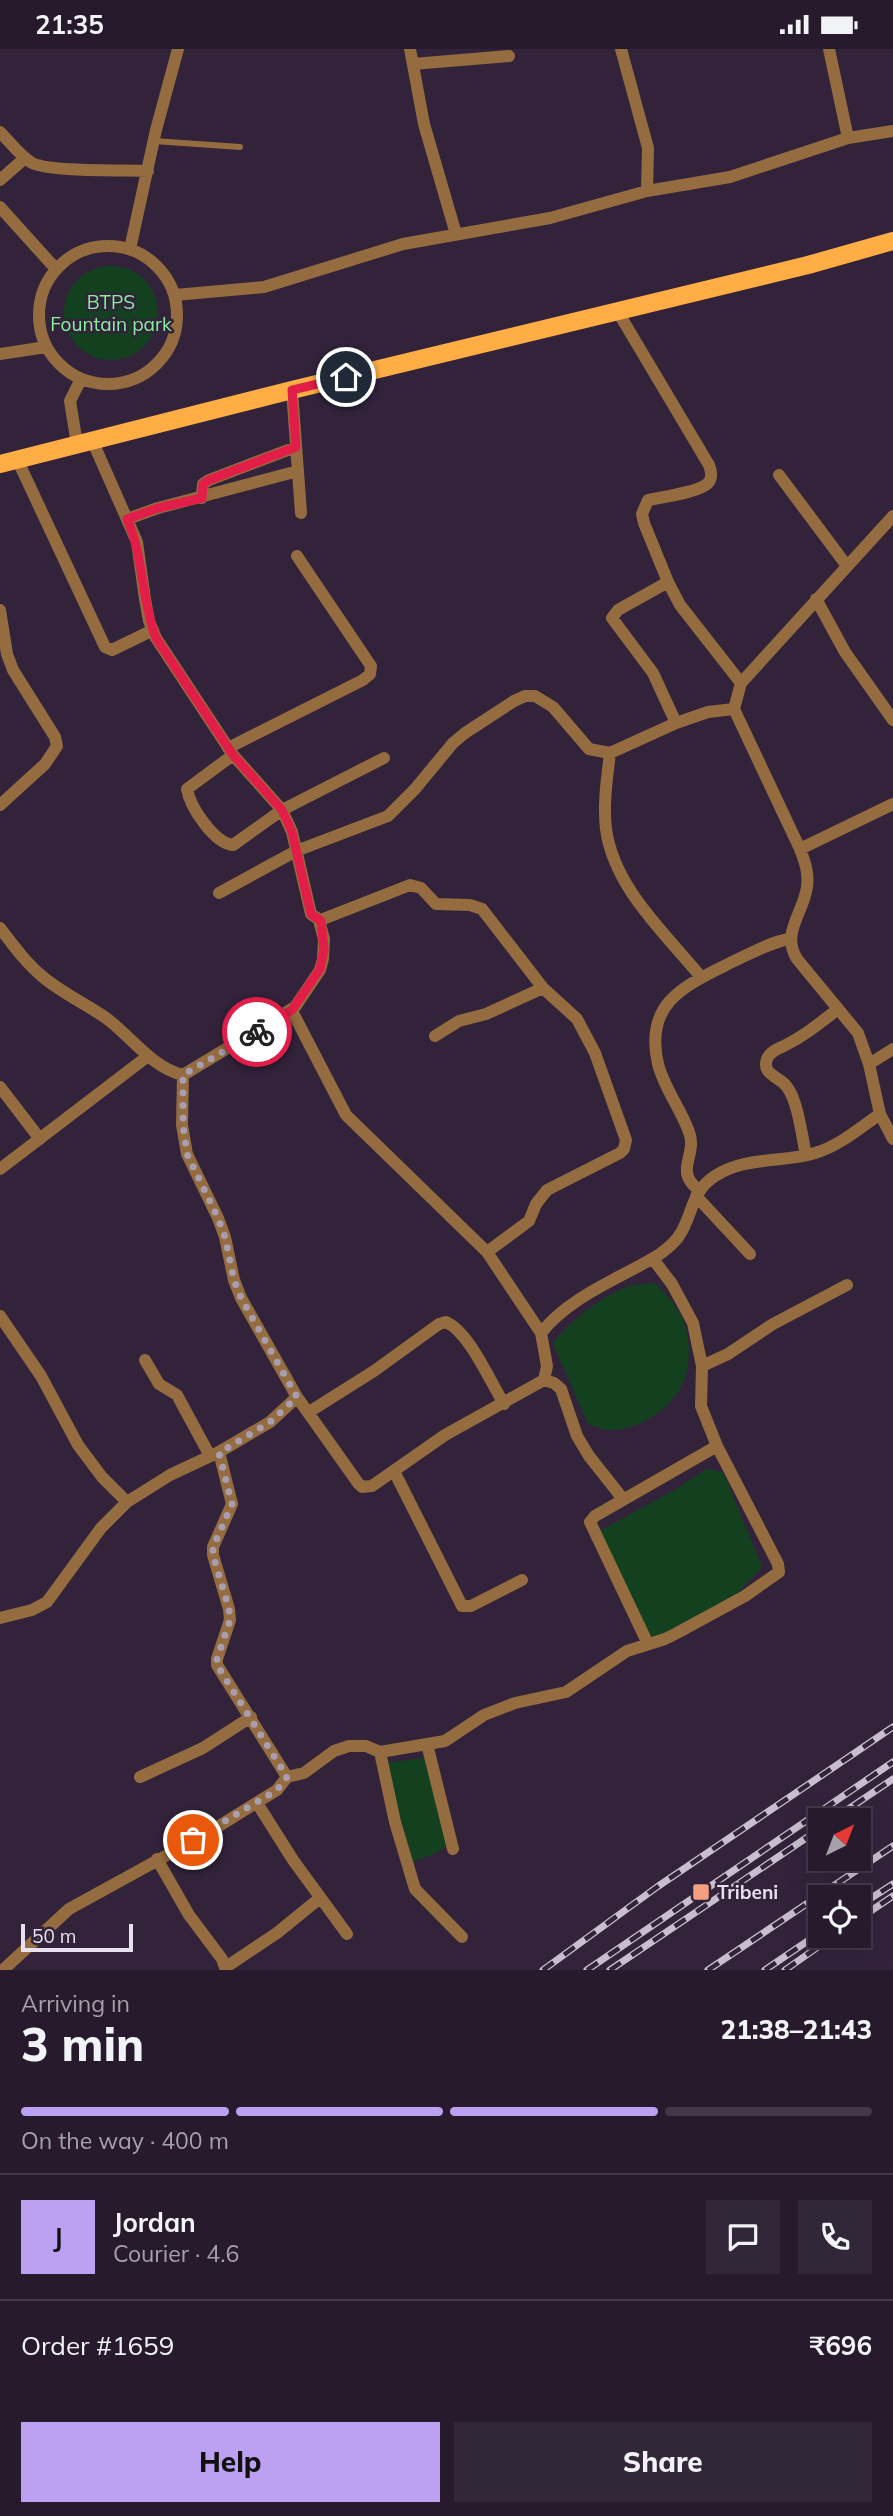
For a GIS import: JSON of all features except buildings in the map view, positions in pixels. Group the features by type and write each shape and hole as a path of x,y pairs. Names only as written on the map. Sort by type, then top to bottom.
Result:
{"main road":[{"path":"8,461 618,312 893,241"}],"street":[{"path":"130,249 178,49"},
{"path":"410,49 424,124 456,235"},
{"path":"621,49 648,148 647,191"},
{"path":"829,49 848,138"},
{"path":"413,64 509,56"},
{"path":"175,295 264,287 403,244 550,218 647,191 730,177 848,138 893,131"},
{"path":"0,132 34,164 148,171"},
{"path":"0,180 25,158"},
{"path":"0,207 55,268"},
{"path":"110,245 130,249 150,259 165,275 175,295 178,317 173,339 162,359 146,374 125,383 103,384 81,379 61,366 46,347 39,327 38,306 44,286 55,268 71,255 89,247 110,245"},
{"path":"618,312 712,473 709,481 701,488 648,500 642,514 644,523 668,582 693,623 741,683"},
{"path":"0,354 46,347"},
{"path":"0,928 27,963 45,978 107,1019 148,1056 172,1073 183,1075 292,1010 320,969 323,959 321,921 311,914 296,851 282,810 230,751 153,630 145,599 137,542 85,442 69,401 81,379"},
{"path":"292,390 301,513"},
{"path":"202,498 203,484 209,480 296,447"},
{"path":"8,461 105,647 112,650 153,630"},
{"path":"127,519 158,508 298,471"},
{"path":"779,475 847,566"},
{"path":"893,516 741,683 734,709 806,867 808,884 789,939 790,948 858,1033 869,1064 880,1114 893,1139"},
{"path":"297,556 371,666 370,674 363,681 230,751 187,789 194,808 219,841 233,845 282,810 384,758"},
{"path":"668,582 618,610 612,618 653,673 676,723"},
{"path":"817,599 845,652 893,720"},
{"path":"0,610 7,654 13,670 55,737 57,746 45,764 0,804"},
{"path":"219,893 296,851 388,815 415,789 453,743 525,696 535,696 553,707 589,749 610,753 676,723 708,712 734,709"},
{"path":"610,753 605,812 614,860 627,887 701,977"},
{"path":"800,849 893,804"},
{"path":"321,921 400,887 416,885 436,904 470,905 482,909 543,988 568,1009 595,1053 626,1144 620,1153 547,1190 540,1196 529,1221 487,1252"},
{"path":"750,1254 687,1178 691,1136 662,1075 656,1032 659,1018 668,1000 685,986 768,945 789,939"},
{"path":"435,1036 458,1021 486,1014 543,988"},
{"path":"806,1155 792,1096 783,1083 768,1072 767,1058 777,1049 804,1036 838,1009"},
{"path":"183,1075 183,1125 187,1154 218,1218 241,1298 297,1397 362,1487 372,1486 445,1435 544,1380 547,1366 541,1333 487,1252 346,1115 292,1010"},
{"path":"869,1064 893,1049"},
{"path":"1,1168 148,1056"},
{"path":"0,1087 40,1139"},
{"path":"541,1333 569,1306 653,1259 678,1237 697,1193 715,1177 735,1167 771,1158 806,1155 832,1146 880,1114"},
{"path":"4,1970 69,1909 257,1803 281,1787 287,1777 304,1773 340,1748 366,1746 380,1752 451,1739 484,1715 515,1703 566,1692 627,1651 665,1639 745,1596 779,1573 778,1564 717,1446 701,1406 702,1366 693,1323 672,1284 653,1259"},
{"path":"702,1366 729,1354 773,1324 847,1285"},
{"path":"0,1316 41,1375 78,1445 102,1477 127,1502"},
{"path":"309,1412 374,1371 439,1324 446,1322 455,1326 466,1340 504,1404"},
{"path":"145,1360 159,1384 177,1395 215,1454 232,1504 213,1547 230,1620 217,1665 287,1777"},
{"path":"544,1380 561,1389 583,1446 623,1499"},
{"path":"0,1619 32,1610 52,1597 94,1537 127,1502 170,1475 215,1454 270,1422 297,1397"},
{"path":"648,1644 590,1522 623,1499 717,1446"},
{"path":"394,1471 462,1606 471,1606 522,1580"},
{"path":"140,1777 203,1748 251,1717"},
{"path":"427,1744 453,1849"},
{"path":"380,1752 395,1822 415,1889 462,1937"},
{"path":"257,1803 347,1934"},
{"path":"157,1859 189,1915 222,1959 226,1969 320,1898"}],"lane":[{"path":"154,141 240,147"}],"green space":[{"name":"BTPS Fountain park","path":"111,266 129,270 144,280 154,295 158,313 154,331 144,346 129,356 111,360 93,356 78,346 68,331 64,313 68,295 78,280 93,270"},
{"path":"655,1283 683,1319 689,1353 684,1381 668,1404 641,1423 609,1430 588,1424 553,1343 578,1317 611,1294 633,1285"},
{"path":"707,1469 723,1472 762,1567 734,1597 666,1637 644,1637 598,1532"},
{"path":"429,1757 456,1842 434,1854 410,1862 386,1763"}],"railway":[{"path":"543,1970 657,1887 893,1727"},
{"path":"587,1970 893,1762"},
{"path":"850,1808 893,1779"},
{"path":"610,1970 808,1837"},
{"path":"708,1970 893,1846"},
{"path":"871,1898 893,1884"},
{"path":"871,1911 893,1896"},
{"path":"765,1970 808,1941"},
{"path":"785,1970 816,1948"}],"way so far":[{"path":"193,1840 277,1790 287,1777 217,1665 230,1620 213,1547 232,1509 219,1453 270,1422 297,1397 241,1298 218,1218 187,1154 183,1125 183,1075 257,1032"}],"place":[{"name":"Tribeni","path":"701,1892"}],"route":[{"path":"257,1032 292,1010 320,969 324,949 321,921 311,914 292,832 282,810 219,736 156,638 149,621 137,542 127,519 158,508 202,498 203,484 209,480 296,447 292,390 346,377"}]}
